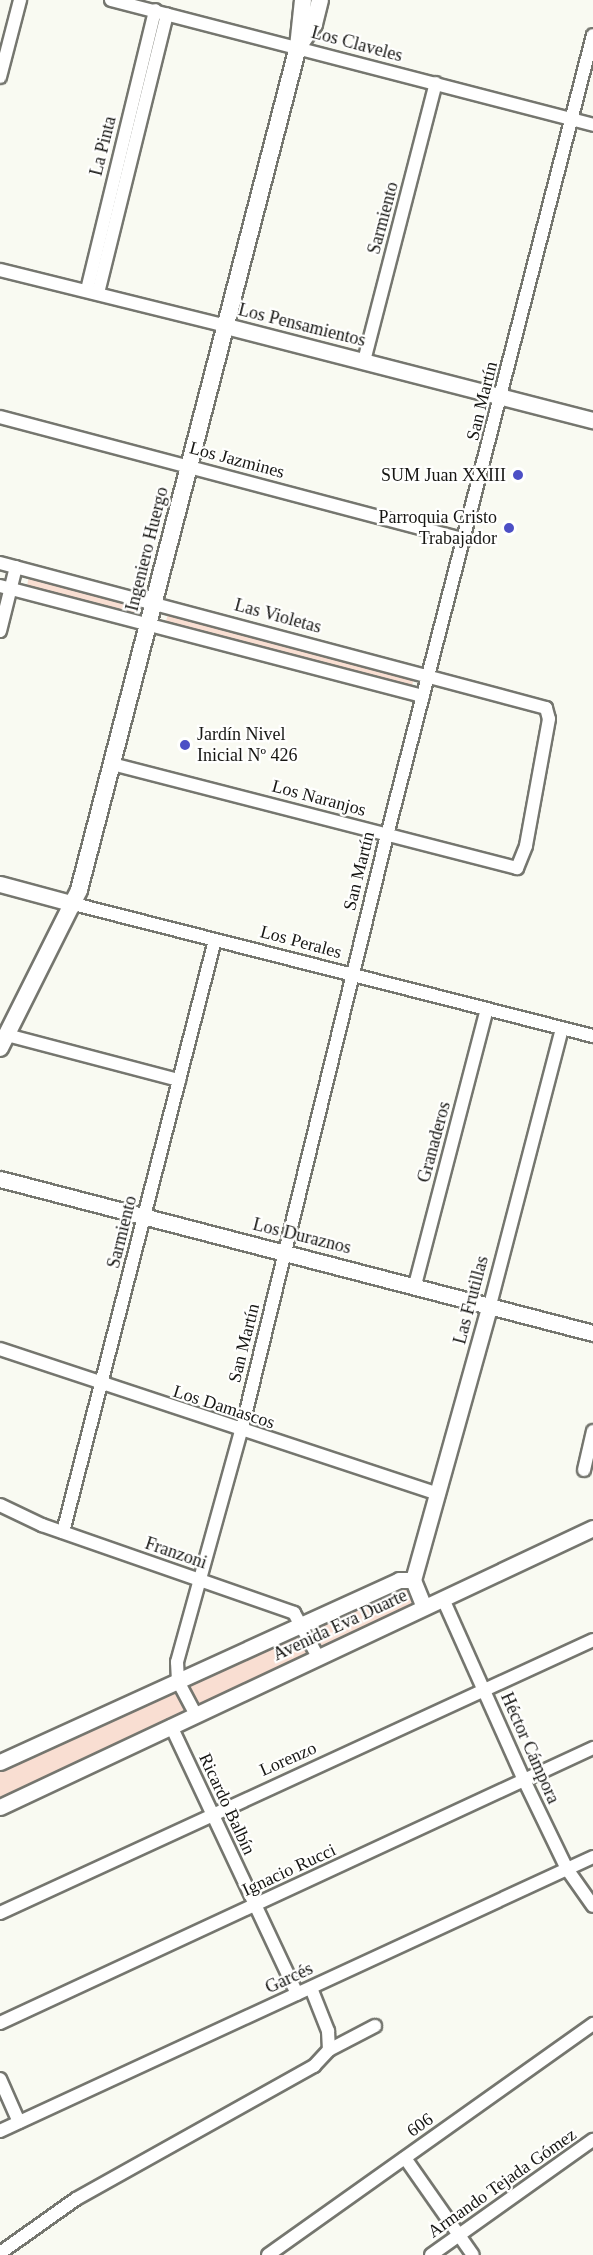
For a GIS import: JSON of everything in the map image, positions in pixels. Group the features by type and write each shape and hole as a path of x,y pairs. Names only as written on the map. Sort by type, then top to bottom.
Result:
{"main road":[{"name":"Ingeniero Huergo","path":"3,1042 74,904 113,764 188,465 298,47 303,0"},
{"name":"Ingeniero Huergo","path":"298,47 314,24 320,0"}],"street":[{"path":"0,77 20,0"},
{"name":"Los Claveles","path":"111,0 593,125"},
{"name":"La Pinta","path":"92,291 161,12"},
{"name":"San Martín","path":"178,1681 177,1662 241,1432 351,976 465,540 593,35"},
{"name":"Sarmiento","path":"364,362 436,84"},
{"name":"Los Pensamientos","path":"0,270 92,291 593,420"},
{"name":"Los Jazmines","path":"0,417 465,540"},
{"name":"Las Violetas","path":"0,563 429,674 546,708 544,762 517,868"},
{"path":"0,631 6,587 16,567"},
{"path":"6,587 423,696"},
{"name":"Los Naranjos","path":"113,764 517,868"},
{"name":"Los Perales","path":"0,884 351,976 593,1036"},
{"name":"Sarmiento","path":"63,1532 103,1385 215,940"},
{"name":"Granaderos","path":"415,1285 487,1009"},
{"name":"Las Frutillas","path":"413,1580 439,1494 562,1028"},
{"path":"3,1042 179,1080"},
{"name":"Los Duraznos","path":"0,1179 285,1251 593,1333"},
{"name":"Los Damascos","path":"0,1349 241,1432 439,1494"},
{"path":"584,1470 593,1431"},
{"name":"Franzoni","path":"0,1506 63,1532 199,1581 286,1609 301,1624 318,1657"},
{"path":"424,1607 593,1528"},
{"name":"Avenida Eva Duarte","path":"0,1762 399,1580 413,1580 424,1607 0,1807"},
{"name":"Héctor Cámpora","path":"443,1599 524,1780 567,1869 593,1906"},
{"name":"Lorenzo","path":"0,1913 593,1640"},
{"path":"178,1681 196,1715"},
{"name":"Ricardo Balbín","path":"171,1726 297,1994"},
{"name":"Ignacio Rucci","path":"0,2023 593,1748"},
{"name":"Garcés","path":"0,2131 593,1857"},
{"path":"311,1988 328,2031 329,2050"},
{"name":"606","path":"268,2255 593,2024"},
{"path":"0,2253 76,2199 314,2066 329,2050 375,2026"},
{"path":"0,2079 19,2122"},
{"name":"Armando Tejada Gómez","path":"431,2255 593,2140"},
{"path":"405,2158 473,2255"}],"shaded area":[{"path":"29,575 140,603 138,613 27,586"},
{"path":"169,611 415,674 412,686 165,624"},
{"path":"405,1578 424,1607 0,1807 0,1762"}],"place":[{"name":"SUM Juan XXIII","path":"518,475"},
{"name":"Parroquia Cristo Trabajador","path":"509,528"},
{"name":"Jardín Nivel Inicial Nº 426","path":"185,745"}]}
